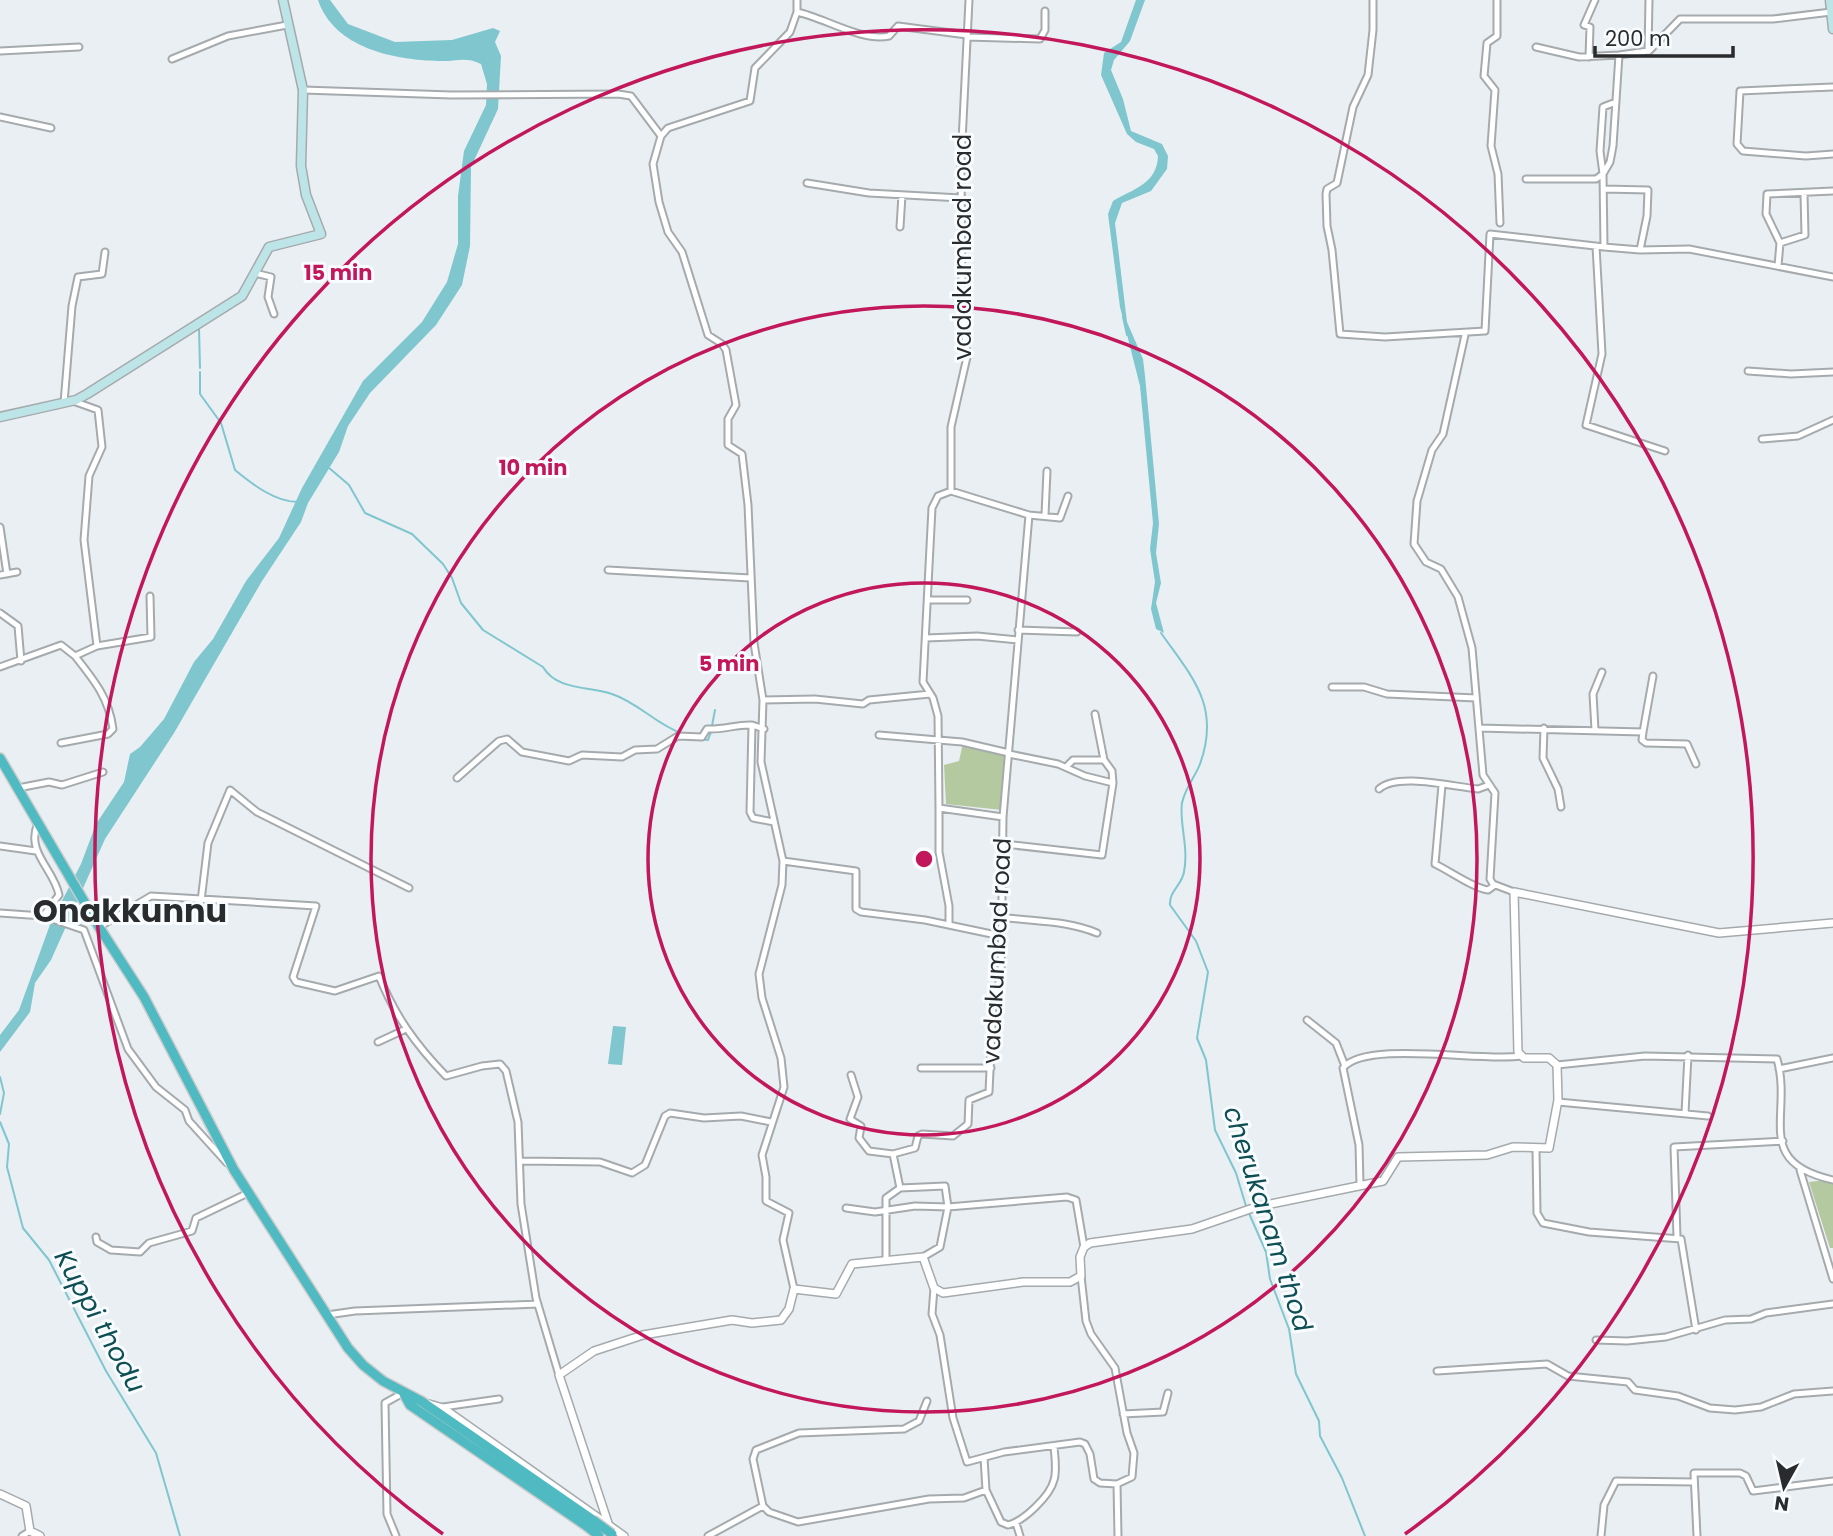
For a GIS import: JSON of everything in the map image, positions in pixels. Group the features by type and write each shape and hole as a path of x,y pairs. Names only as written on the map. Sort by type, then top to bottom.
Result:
{"highway":[{"path":"0,758 99,927 144,997 234,1170 327,1315 363,1365 403,1393 421,1401 590,1524 597,1536"},
{"path":"403,1393 410,1405 590,1524 613,1535"}],"main road":[{"path":"0,417 68,402 242,296 269,247 321,234 306,195 301,166 303,90 283,0"},
{"path":"1830,0 1833,29"}],"street":[{"path":"559,1375 594,1351 643,1335 732,1320 752,1324 781,1321 789,1309 794,1289 783,1240 789,1213 766,1201 762,1155 784,1087 781,1058 762,998 759,974 782,885 783,861 761,762 763,700 754,643 748,505 742,454 728,445 728,419 736,405 726,350 708,335 682,252 668,232 659,202 653,164 661,136 675,126 750,101 755,68 790,32 797,12 797,0"},
{"name":"vadakumbad road","path":"951,491 951,428 967,357 962,303 961,198 969,0"},
{"path":"1373,0 1368,75 1353,107 1337,183 1329,187 1326,194 1326,226 1332,250 1340,334 1385,337 1480,334 1486,329 1490,234 1640,250 1689,250 1833,276"},
{"path":"1497,0 1496,36 1487,43 1484,76 1495,90 1491,146 1498,174 1500,223"},
{"path":"1589,57 1590,27 1584,25 1595,0"},
{"path":"1648,51 1649,0"},
{"path":"797,12 829,20 870,37 889,36 898,26 967,36 1040,39 1045,30 1045,11"},
{"path":"1536,47 1589,57 1619,55 1648,51 1680,19 1773,19 1831,12"},
{"path":"172,59 228,36 287,24"},
{"path":"0,51 79,47"},
{"path":"1526,179 1596,180 1604,174 1610,162 1619,55"},
{"path":"1833,87 1740,91 1737,144 1743,151 1806,156 1833,154"},
{"path":"303,90 451,95 631,96 661,136"},
{"path":"1604,247 1604,174 1601,151 1603,107 1616,102"},
{"path":"0,117 51,128"},
{"path":"807,183 902,195 961,198"},
{"path":"1604,189 1648,190 1647,216 1640,250"},
{"path":"1778,266 1780,243 1766,214 1767,194 1833,191"},
{"path":"1780,243 1805,235 1804,194"},
{"path":"900,227 902,195"},
{"path":"1596,246 1602,354 1586,425 1665,451"},
{"path":"97,646 85,540 89,476 102,447 98,410 68,402 72,306 78,277 102,274 105,252"},
{"path":"255,273 271,277 268,297 274,314"},
{"path":"1465,335 1443,434 1427,463 1413,527 1414,544 1419,556 1441,569 1458,597 1472,648 1483,775 1495,793 1490,879 1495,885 1514,892 1719,933 1833,923"},
{"path":"1748,371 1791,374 1833,372"},
{"path":"1762,439 1810,433 1833,420"},
{"path":"1045,514 1046,471"},
{"path":"949,924 949,906 939,852 939,740 936,705 923,682 932,508 938,496 951,491 1029,515 1060,517 1068,496"},
{"path":"1003,817 1029,515"},
{"path":"0,527 7,574"},
{"path":"608,570 750,578"},
{"path":"0,575 17,572"},
{"path":"75,656 97,646 150,637 150,596"},
{"path":"928,600 967,600"},
{"path":"0,613 18,626 21,661"},
{"path":"1018,630 1077,632"},
{"path":"926,638 977,636 1018,640"},
{"path":"0,667 61,645 75,656 100,687 110,709 113,729 108,734 61,743"},
{"path":"1595,730 1593,694 1602,672"},
{"path":"1654,676 1642,740 1646,743 1686,744 1696,764"},
{"path":"1332,687 1364,687 1387,694 1476,698"},
{"path":"763,700 815,699 863,705 869,700 930,694"},
{"path":"1004,844 1102,855 1113,783 1112,771 1104,760 1095,714"},
{"path":"457,778 499,741 507,739 522,752 569,761 582,755 622,757 635,750 657,749 678,736 702,737 707,729 733,729 743,725 764,729"},
{"path":"752,726 750,812 753,818 774,822"},
{"path":"1480,728 1643,732"},
{"path":"1544,728 1543,758 1558,789 1561,807"},
{"path":"879,735 962,742 1067,766 1085,776 1113,783"},
{"path":"1067,766 1073,760 1104,760"},
{"path":"18,788 49,782 62,785 103,772"},
{"path":"1379,789 1389,782 1478,789 1489,785"},
{"path":"1442,785 1435,864 1464,877 1476,888 1488,890 1495,885"},
{"path":"201,901 208,843 230,790 257,812 409,888"},
{"name":"vadakumbad road","path":"893,1154 915,1148 919,1134 953,1136 968,1124 970,1100 989,1092 993,1006 1000,974 1003,817 939,808"},
{"path":"38,823 33,834 36,851 57,885 59,895 43,915"},
{"path":"0,846 36,851"},
{"path":"783,861 856,871 856,909 861,912 949,924 1001,936"},
{"path":"1514,892 1520,1056"},
{"path":"99,927 150,896 316,906 293,977 296,982 335,991 380,975 393,1010 406,1030 418,1048 446,1076 500,1064 506,1071 518,1122 521,1204 538,1304 608,1523"},
{"path":"0,913 43,915 84,930 128,1049 156,1087 184,1110 189,1121 234,1170"},
{"path":"1001,917 1035,923 1074,923 1097,933"},
{"path":"1307,1020 1336,1043 1345,1066 1346,1085 1359,1145 1360,1184"},
{"path":"378,1042 406,1030"},
{"path":"1084,1247 1192,1229 1256,1207 1383,1181 1398,1157 1488,1155 1513,1147 1549,1148 1552,1144 1558,1102 1557,1065 1549,1058 1391,1054 1365,1056 1345,1066"},
{"path":"1557,1065 1613,1058 1688,1055 1751,1061 1777,1059 1783,1141 1789,1161 1800,1170 1833,1180"},
{"path":"1685,1113 1688,1055"},
{"path":"1779,1069 1833,1058"},
{"path":"921,1068 991,1068"},
{"path":"852,1075 858,1097 850,1119 861,1126 859,1138 869,1151 893,1154 900,1188"},
{"path":"1558,1102 1708,1116"},
{"path":"521,1161 600,1162 632,1173 645,1166 665,1116 670,1113 704,1118 741,1115 771,1122"},
{"path":"1677,1237 1675,1147 1783,1141"},
{"path":"1536,1149 1537,1213 1544,1223 1589,1232 1681,1239 1696,1329"},
{"path":"1800,1170 1833,1279"},
{"path":"794,1289 836,1294 852,1264 923,1257 940,1247 948,1207 946,1186 900,1188 886,1198 886,1260"},
{"path":"96,1237 97,1242 111,1250 140,1252 149,1243 192,1231 196,1218 248,1193"},
{"path":"846,1209 887,1212 915,1206 948,1207 1067,1197 1076,1200 1084,1247 1080,1257 1086,1321 1091,1334 1115,1368 1123,1414 1134,1453 1134,1472 1128,1482 1100,1483 1094,1479 1090,1454 1085,1444 1024,1449 967,1462 961,1450 940,1335 932,1314 934,1288 923,1257"},
{"path":"934,1288 943,1293 953,1293 1023,1282 1070,1282 1081,1276"},
{"path":"327,1315 355,1311 538,1304"},
{"path":"1596,1340 1643,1339 1696,1329 1725,1320 1751,1319 1766,1313 1833,1304"},
{"path":"1437,1371 1547,1364 1561,1374 1628,1382 1635,1390 1678,1396 1719,1409 1761,1407 1794,1394 1833,1391"},
{"path":"396,1536 387,1514 385,1402 403,1393"},
{"path":"1123,1414 1163,1412 1168,1393"},
{"path":"443,1408 499,1399"},
{"path":"421,1401 443,1408 624,1536"},
{"path":"926,1401 919,1421 904,1429 810,1431 756,1450 753,1459 763,1506 769,1512 798,1522 929,1499 964,1498 986,1490"},
{"path":"984,1458 986,1490 1003,1525 1016,1523 1027,1517 1051,1488 1056,1468 1054,1447"},
{"path":"1697,1536 1694,1473 1740,1474 1746,1476 1753,1491 1833,1481"},
{"path":"1601,1536 1604,1505 1616,1481 1694,1482"},
{"path":"1117,1484 1118,1536"},
{"path":"0,1494 26,1506 26,1534 40,1536"},
{"path":"708,1536 763,1506"},
{"path":"597,1536 608,1523"},
{"path":"1016,1523 1020,1536"}],"green space":[{"path":"963,743 1006,754 1002,810 946,804 944,765 959,761"},
{"path":"1809,1182 1833,1182 1833,1248 1830,1248"}],"water":[{"path":"318,0 330,0 348,24 395,42 452,40 493,28 500,31 495,42 501,56 498,109 471,167 470,246 462,285 436,325 370,393 348,426 339,452 308,503 301,522 262,581 174,733 105,839 51,960 35,983 30,1012 0,1052 0,1035 19,1010 51,922 81,864 96,824 124,782 130,754 140,747 164,719 194,662 213,639 246,581 279,538 302,488 363,381 422,322 447,282 458,244 458,196 464,151 486,105 487,84 481,64 465,60 403,58 368,48 337,30"},
{"path":"1136,0 1145,0 1130,41 1114,60 1111,70 1123,99 1131,131 1162,144 1168,156 1167,169 1151,191 1122,203 1115,223 1127,322 1143,359 1159,524 1156,553 1161,583 1156,603 1164,633 1156,629 1151,609 1155,582 1150,549 1153,523 1140,386 1120,307 1108,214 1113,201 1149,179 1157,165 1158,156 1154,149 1136,142 1127,134 1101,75 1104,53 1121,42"},
{"path":"613,1026 626,1027 622,1065 608,1064"}],"waterway":[{"name":"cherukanam thod","path":"1123,317 1127,335"},
{"path":"199,328 200,368"},
{"path":"200,372 200,394 221,423 235,470 272,496 298,502"},
{"path":"328,467 349,485 365,513 412,534 443,564 452,578 461,603 483,630 543,667 557,680 622,698 683,734"},
{"name":"cherukanam thod","path":"1161,633 1192,678 1205,709 1206,744 1182,803 1184,872 1171,896 1170,905 1196,941 1208,972 1197,1038 1206,1060 1215,1130 1236,1173 1246,1206"},
{"path":"712,726 715,710"},
{"path":"698,739 708,740 711,732"},
{"name":"Kuppi thodu","path":"0,1077 4,1093 0,1114"},
{"name":"Kuppi thodu","path":"0,1122 9,1144 7,1167 23,1228 49,1260 106,1371 156,1453 180,1536"},
{"name":"cherukanam thod","path":"1248,1211 1266,1252 1270,1279 1289,1329 1296,1374 1319,1421 1320,1436 1342,1478 1365,1536"}],"district":[{"name":"Onakkunnu","path":"130,911"}]}
